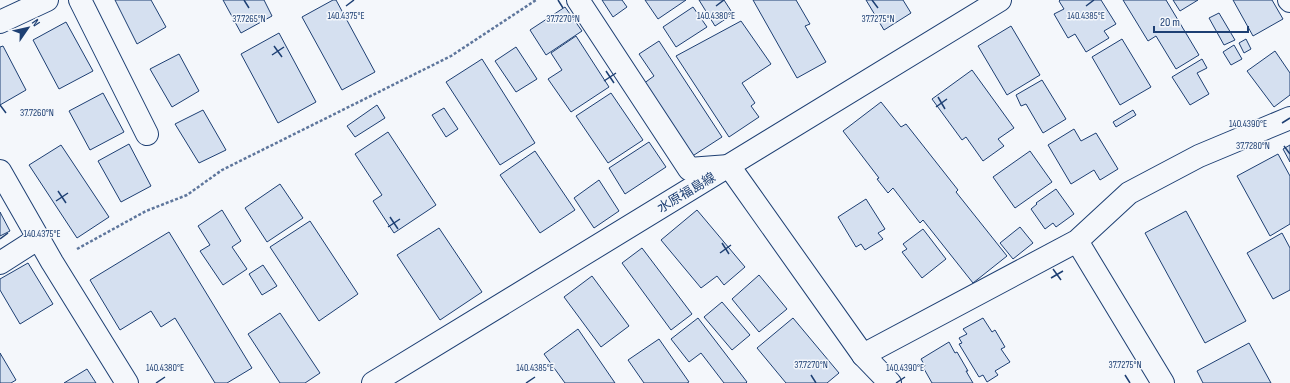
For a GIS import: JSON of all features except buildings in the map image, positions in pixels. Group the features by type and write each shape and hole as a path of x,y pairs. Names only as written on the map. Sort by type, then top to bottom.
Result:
{"street":[{"path":"0,22 47,0"},
{"path":"80,0 147,134"},
{"path":"578,0 689,169 729,166 863,355 890,383"},
{"name":"水原福島線","path":"373,383 1000,0"},
{"path":"863,355 1077,241 1129,193 1199,156 1290,118"},
{"path":"0,171 52,262 127,383"},
{"path":"0,263 39,238"},
{"path":"1077,241 1162,383"}],"path":[{"path":"52,262 146,211 187,195 222,170 451,56 536,0"}]}
